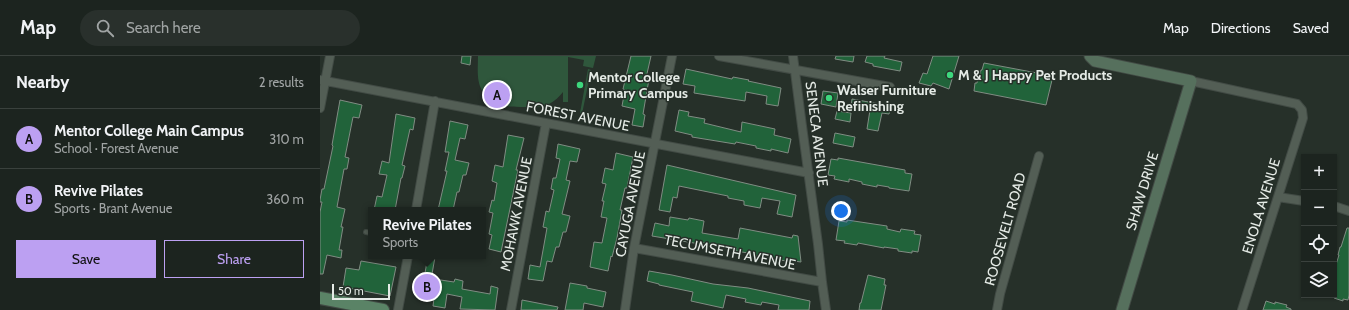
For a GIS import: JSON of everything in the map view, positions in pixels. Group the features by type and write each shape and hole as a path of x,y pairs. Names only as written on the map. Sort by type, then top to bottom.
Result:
{"main road":[{"path":"320,298 383,310"}],"street":[{"path":"320,108 322,80 330,56"},
{"name":"CAYUGA AVENUE","path":"625,310 634,248 672,56"},
{"path":"719,56 890,87"},
{"name":"SENECA AVENUE","path":"794,56 826,310"},
{"path":"1090,56 1095,61 1191,81"},
{"name":"FOREST AVENUE","path":"322,80 808,173"},
{"name":"ENOLA AVENUE","path":"1191,81 1297,104 1302,110 1303,118 1242,310"},
{"name":"SHAW DRIVE","path":"1122,310 1191,81"},
{"path":"417,207 435,102"},
{"name":"MOHAWK AVENUE","path":"511,310 546,123"},
{"name":"ROOSEVELT ROAD","path":"997,310 1000,294 1039,156"},
{"path":"1278,197 1301,201"},
{"path":"1337,207 1349,211"},
{"name":"TECUMSETH AVENUE","path":"634,248 822,282"},
{"path":"398,310 407,259"}],"green space":[{"path":"478,56 596,56 593,68 583,66 584,60 568,57 568,102 563,102 563,92 553,102 543,106 513,107 501,105 491,101 483,92 479,84"},
{"path":"588,69 591,70 582,114 580,113"}],"building":[{"path":"462,56 471,56 470,65 461,63"},
{"path":"631,56 651,56 646,78 649,79 643,114 645,115 643,127 632,125 635,109 622,106 625,90 623,89"},
{"path":"836,56 854,56 853,62 835,59"},
{"path":"867,56 885,56 884,58 902,62 900,71 873,66 873,64 865,62"},
{"path":"933,56 959,56 949,89 933,83 931,86 919,83 923,73 927,74"},
{"path":"984,63 1053,76 1046,105 974,91 975,83 977,83 978,76 979,77"},
{"path":"686,69 732,79 733,77 749,80 748,81 781,88 778,106 766,104 767,96 746,92 745,101 694,93 695,86 683,84"},
{"path":"823,91 838,93 836,107 821,104"},
{"path":"852,99 891,106 889,114 882,113 878,131 867,129 870,110 851,107"},
{"path":"340,100 362,105 359,118 353,117 345,157 349,158 347,169 344,169 337,207 345,209 341,227 343,227 339,250 342,250 341,258 327,255 323,274 320,274 320,212 322,202 320,202 320,200 322,189 324,189 333,146"},
{"path":"679,110 689,112 688,116 705,119 704,123 741,132 742,122 775,129 774,135 791,139 788,153 771,149 771,151 756,148 756,146 736,142 735,144 692,137 692,135 675,131"},
{"path":"837,111 851,113 850,122 835,119"},
{"path":"396,114 415,118 413,130 410,129 402,165 405,166 401,178 396,207 375,207 377,196 382,197 387,175 379,174 382,161 389,163"},
{"path":"450,121 468,125 465,139 460,138 455,160 469,163 466,175 463,175 459,192 457,192 454,207 439,207 447,171 445,171 449,152 445,152"},
{"path":"835,133 855,137 853,147 833,143"},
{"path":"508,135 524,138 516,170 518,170 501,252 489,249 492,235 489,234 493,213 489,212 492,200 494,201 497,183 492,181 495,165 503,167"},
{"path":"558,144 580,149 577,162 570,161 566,180 570,181 562,214 570,216 566,232 563,232 559,247 556,247 552,262 547,261 543,281 528,279 530,265 540,267 547,228 543,227 546,211 549,212 554,190 551,189 553,178 556,178 560,159 556,158"},
{"path":"616,153 633,157 627,188 625,188 620,210 622,210 617,238 608,271 590,267 594,242 602,243 607,218 601,217 604,201 602,201 606,184 602,183 605,168 613,170"},
{"path":"838,158 905,170 905,173 912,174 909,191 877,185 877,187 862,184 862,182 849,179 849,182 834,179 835,176 828,175 831,159 838,160"},
{"path":"667,165 796,195 792,217 777,214 780,201 762,198 760,208 744,205 744,201 728,198 728,196 679,186 677,198 673,197 670,212 659,210"},
{"path":"670,217 688,220 689,218 704,221 702,233 738,239 740,228 792,238 793,235 798,236 801,262 753,255 754,254 736,251 736,248 652,236 655,223 669,226"},
{"path":"847,220 887,226 887,229 900,232 901,229 915,231 914,234 921,235 918,252 912,251 912,253 898,251 898,249 858,243 857,245 836,240 839,221 847,222"},
{"path":"1347,228 1349,228 1349,295 1348,300 1343,299 1343,301 1334,298 1337,298 1337,261"},
{"path":"427,259 435,259 432,274 434,275 434,279 454,282 455,279 463,281 462,289 490,294 491,286 498,288 495,310 460,309 462,297 447,294 445,308 433,306 435,291 423,289 424,285 421,284 422,273 425,273"},
{"path":"361,261 396,267 390,296 343,287 346,268 359,270"},
{"path":"649,271 713,284 748,288 810,301 809,310 778,310 779,305 762,302 761,305 745,302 746,299 726,295 723,308 691,301 693,292 647,281"},
{"path":"868,275 885,279 884,285 886,285 881,310 859,310"},
{"path":"570,283 587,286 587,288 606,292 603,307 584,303 583,310 565,310"},
{"path":"522,300 558,307 557,310 521,310"},
{"path":"1266,301 1275,304 1275,302 1287,305 1286,307 1291,310 1263,310"}],"place":[{"name":"M & J Happy Pet Products","path":"950,75"},
{"name":"Mentor College Primary Campus","path":"580,85"},
{"name":"Mentor College Main Campus","path":"497,95"},
{"name":"Walser Furniture Refinishing","path":"829,98"},
{"name":"Revive Pilates","path":"427,287"}]}
